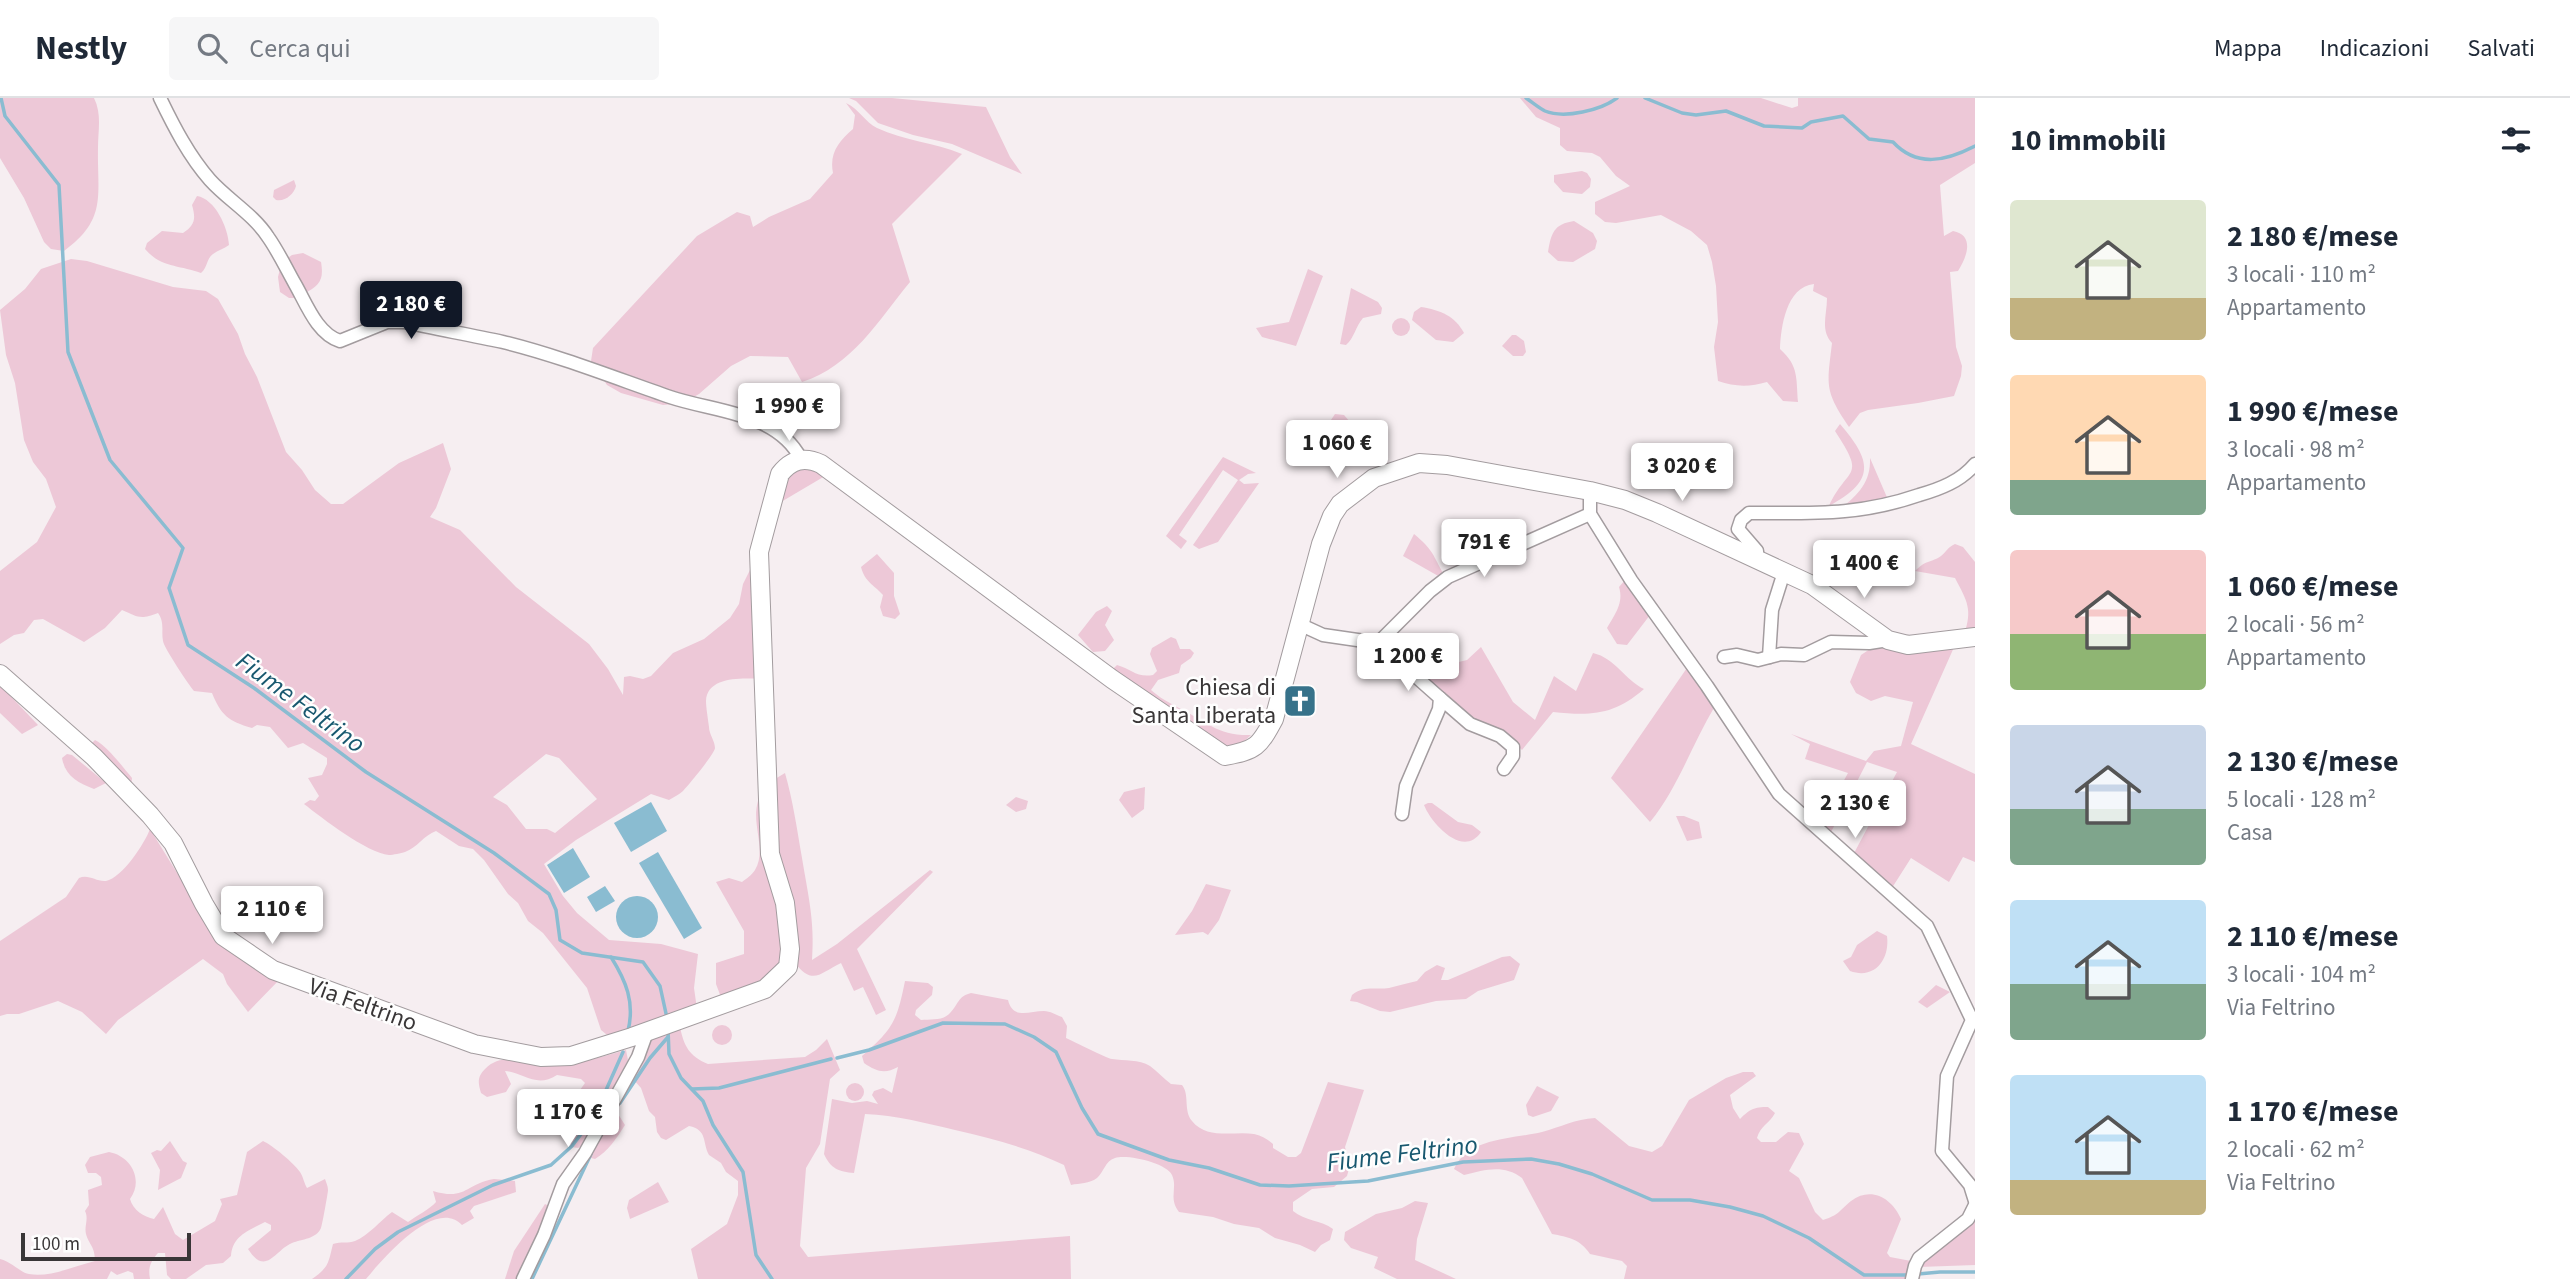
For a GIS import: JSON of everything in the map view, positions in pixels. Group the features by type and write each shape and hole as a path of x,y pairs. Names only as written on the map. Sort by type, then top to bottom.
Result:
{"street":[{"path":"160,98 174,128 197,165 212,183 268,235 318,324 334,339 341,341 387,322 404,322 503,342 606,373 672,398 746,416 772,429 788,441 801,459 812,459 821,464 1112,679 1225,756 1250,751 1264,738 1274,719 1321,544 1332,516 1347,498 1374,478 1419,463 1447,465 1590,491 1657,513 1812,585 1888,640 1908,645 1975,637"},
{"name":"Via Feltrino","path":"0,674 94,757 150,815 173,842 223,936 272,970 474,1044 541,1057 571,1056 647,1032 765,989 788,967 790,949 785,903 770,854 760,552 780,474 788,464 801,459"},
{"path":"1757,559 1757,551 1738,530 1741,520 1749,513 1830,514 1892,505 1942,488 1975,464"},
{"path":"1590,491 1590,514 1631,580 1701,676 1779,794 1927,926 1972,1020 1947,1076 1942,1151 1970,1185 1975,1203 1969,1219 1919,1258 1913,1273"},
{"path":"1378,643 1430,591 1448,578 1590,514"},
{"path":"1769,657 1772,610 1784,572"},
{"path":"1299,624 1323,635 1378,643 1470,724 1500,736 1513,747 1513,756 1504,769"},
{"path":"1724,657 1737,655 1758,660 1781,654 1804,655 1831,642 1869,643 1888,640"},
{"path":"1402,814 1406,786 1439,709 1440,698"},
{"path":"523,1279 544,1235 563,1184 585,1153 638,1057 647,1032"}],"shaded area":[{"path":"0,98 94,98 99,122 97,205 88,228 64,251 51,249 44,242 24,198 0,158"},
{"path":"849,98 892,98 986,107 1010,157 1022,174 952,144 878,123 856,101"},
{"path":"1520,98 1761,98 1792,108 1798,106 1798,98 1975,98 1975,163 1940,185 1944,236 1953,231 1960,233 1967,242 1964,259 1958,271 1950,272 1956,347 1962,366 1954,396 1868,410 1860,413 1849,427 1831,396 1829,369 1832,343 1825,328 1827,298 1813,291 1814,284 1797,292 1791,300 1782,330 1780,349 1794,367 1798,402 1783,401 1767,382 1742,386 1718,381 1714,347 1718,322 1716,286 1707,245 1691,231 1661,215 1616,223 1605,222 1595,214 1595,202 1630,186 1616,176 1600,157 1592,153 1567,151 1560,145 1560,128 1536,117"},
{"path":"846,103 877,128 962,154 892,224 910,282 875,327 850,354 820,375 802,382 788,357 750,356 731,366 699,394 683,403 663,405 621,393 607,385 591,361 593,348 697,236 737,212 750,216 753,227 810,199 833,173 832,159 836,148 853,129 855,115"},
{"path":"1582,171 1591,179 1590,187 1582,194 1563,192 1554,182 1554,175"},
{"path":"294,180 296,186 289,197 276,200 273,197 274,190"},
{"path":"197,196 204,198 215,208 226,230 229,245 211,256 201,273 164,263 145,249 147,243 162,231 183,233 190,227 194,218 192,205"},
{"path":"1574,221 1593,233 1597,241 1595,249 1573,262 1558,261 1548,252 1552,235 1562,224"},
{"path":"303,253 321,262 322,273 320,282 303,294 285,260 292,255"},
{"path":"71,259 87,261 173,287 206,291 218,299 238,334 286,452 315,490 331,504 343,504 399,463 443,443 451,469 430,517 460,530 516,587 589,644 623,695 624,677 643,679 651,676 673,653 704,639 730,618 739,604 743,584 754,562 760,679 727,680 712,687 708,693 706,701 709,730 715,748 711,756 679,794 669,800 651,794 576,840 544,864 563,896 577,913 609,940 661,944 698,954 694,988 697,1009 612,1039 601,1030 587,988 543,933 528,921 518,903 473,849 459,846 436,831 409,850 389,855 357,842 322,818 304,804 310,800 315,801 319,796 308,778 322,775 327,758 303,743 288,748 270,727 257,725 252,728 237,723 222,712 212,693 194,691 164,645 158,613 139,617 122,610 105,628 84,642 43,619 34,620 24,633 14,635 0,644 0,571 37,542 56,507 46,479 33,462 24,440 15,383 6,355 0,310 25,289 41,269","holes":["546,754 559,758 597,799 555,833 547,829 526,829 507,805 493,797"]},
{"path":"280,269 296,298 289,298 280,292"},
{"path":"1308,269 1323,276 1296,346 1262,337 1256,328 1289,322"},
{"path":"1351,288 1378,302 1382,308 1381,314 1363,318 1346,345 1340,344"},
{"path":"1421,307 1446,315 1456,322 1464,333 1453,342 1436,340 1412,320 1414,312"},
{"path":"1401,318 1407,321 1410,327 1407,333 1401,336 1395,333 1392,327 1395,321"},
{"path":"1512,335 1524,341 1526,352 1523,356 1513,356 1502,346"},
{"path":"1335,414 1344,415 1350,422 1342,440 1332,435 1327,426"},
{"path":"1840,424 1858,449 1864,469 1862,479 1855,488 1829,506 1851,472 1852,465 1835,431"},
{"path":"1223,457 1256,473 1248,474 1239,480 1244,484 1259,483 1218,542 1199,549 1193,545 1238,480 1223,470 1179,535 1187,541 1181,549 1166,536"},
{"path":"1870,458 1889,502 1840,509 1866,481"},
{"path":"801,468 815,470 825,476 781,502 789,477"},
{"path":"1414,534 1429,548 1444,575 1440,577 1403,556"},
{"path":"1955,544 1963,547 1975,562 1975,633 1964,635 1968,618 1967,605 1955,578 1915,571 1941,556"},
{"path":"877,554 894,573 894,596 900,614 895,619 883,616 880,607 883,595 867,580 861,567"},
{"path":"1626,579 1650,615 1627,645 1617,644 1607,628 1620,603 1619,587"},
{"path":"1107,606 1112,611 1105,625 1114,640 1105,651 1093,652 1078,635 1096,612"},
{"path":"1171,637 1176,639 1180,649 1190,649 1194,653 1181,665 1179,673 1158,680 1151,690 1221,731 1251,735 1241,744 1227,747 1163,712 1113,669 1117,665 1138,674 1153,675 1157,671 1150,654 1152,648"},
{"path":"1955,645 1911,744 1975,774 1975,862 1963,857 1949,882 1911,858 1890,891 1852,857 1897,772 1867,762 1830,834 1818,823 1830,810 1843,808 1852,790 1842,784 1848,773 1805,759 1810,744 1791,734 1866,761 1874,751 1901,746 1913,702 1885,696 1871,701 1856,693 1850,682 1861,655 1870,649"},
{"path":"1481,647 1513,702 1535,720 1554,676 1576,691 1593,653 1608,659 1644,689 1623,704 1602,712 1553,712 1522,750 1513,741 1467,719 1427,680 1438,667 1467,660"},
{"path":"1689,665 1715,706 1669,795 1650,822 1611,778"},
{"path":"0,685 38,725 22,734 0,713"},
{"path":"95,740 109,751 132,778 131,787 90,745"},
{"path":"67,754 72,755 106,783 94,789 73,778 66,770 62,758"},
{"path":"785,773 795,815 810,908 812,960 837,944 930,870 933,872 857,949 886,1010 876,1015 863,987 854,991 841,963 812,976 795,963 776,847 775,779"},
{"path":"767,785 783,963 764,982 722,1000 716,984 716,963 744,954 744,931 716,882 729,878 742,882 755,870 760,850 757,807"},
{"path":"1145,787 1144,809 1132,818 1119,800 1124,792"},
{"path":"1016,797 1028,801 1026,809 1016,812 1006,805"},
{"path":"1432,803 1458,822 1472,825 1481,832 1474,839 1465,842 1457,840 1433,821 1424,805"},
{"path":"1676,816 1699,822 1702,838 1687,841"},
{"path":"150,829 211,928 281,978 248,1012 227,984 223,974 203,959 118,1020 106,1034 82,1012 58,1001 19,1014 0,1016 0,941 66,897 79,878 106,881 119,874 138,851"},
{"path":"1206,884 1231,890 1219,920 1208,935 1203,932 1175,935 1192,911"},
{"path":"1877,931 1887,936 1886,952 1879,966 1867,973 1850,971 1843,961 1851,957 1857,945"},
{"path":"1510,956 1520,964 1514,980 1478,991 1466,999 1436,1001 1390,1012 1350,1001 1352,995 1361,990 1389,988 1417,981 1437,965 1445,968 1441,980 1448,980"},
{"path":"905,981 928,983 933,987 932,995 916,1010 915,1015 921,1020 944,1017 961,999 971,993 1008,1000 1010,1006 1018,1012 1046,1011 1062,1017 1067,1026 1066,1038 1109,1058 1146,1064 1171,1084 1182,1085 1186,1093 1189,1117 1198,1127 1213,1133 1257,1135 1288,1157 1296,1157 1301,1153 1328,1082 1364,1090 1345,1147 1350,1165 1347,1176 1334,1187 1312,1189 1293,1202 1293,1211 1333,1229 1330,1240 1315,1252 1275,1238 1259,1228 1179,1212 1174,1202 1172,1175 1146,1160 1115,1158 1094,1180 1071,1185 1064,1165 1038,1154 1011,1144 888,1116 865,1114 854,1173 836,1168 824,1154 832,1099 878,1104 872,1095 874,1091 883,1088 892,1093 898,1067 889,1071 877,1070 864,1063 862,1056 881,1039 892,1023"},
{"path":"1936,985 1950,992 1927,1008 1918,1002"},
{"path":"722,1025 729,1028 732,1035 729,1042 722,1045 715,1042 712,1035 715,1028"},
{"path":"680,1027 688,1050 708,1064 805,1057 827,1039 840,1070 830,1079 820,1144 806,1168 800,1246 808,1257 1070,1236 1071,1279 698,1279 691,1249 727,1224 738,1195 738,1181 709,1155 699,1130 689,1126 666,1140 661,1138 657,1132 655,1117 649,1111 641,1088 632,1078 653,1039"},
{"path":"626,1050 628,1060 583,1145 578,1148 572,1147 569,1141 572,1125 584,1119 583,1108 575,1097 585,1083 581,1079 557,1075 536,1080 505,1071 511,1084 506,1092 487,1097 481,1093 479,1080 482,1072 500,1060 519,1059 566,1064"},
{"path":"1743,1072 1753,1072 1756,1076 1730,1095 1733,1108 1740,1119 1759,1107 1768,1107 1775,1113 1758,1134 1757,1138 1761,1142 1776,1142 1788,1132 1799,1133 1804,1144 1789,1171 1799,1178 1815,1212 1823,1220 1836,1214 1851,1201 1866,1195 1880,1196 1892,1205 1901,1219 1887,1253 1890,1257 1911,1261 1908,1279 1624,1279 1627,1266 1622,1261 1590,1254 1578,1242 1552,1234 1522,1178 1501,1170 1464,1175 1454,1169 1470,1151 1481,1145 1595,1118 1629,1146 1652,1152 1662,1146 1689,1100 1726,1078"},
{"path":"855,1083 861,1086 864,1092 861,1098 855,1101 849,1098 846,1092 849,1086"},
{"path":"1537,1086 1559,1097 1551,1111 1533,1117 1528,1115 1526,1105"},
{"path":"540,1093 554,1100 560,1108 553,1121 545,1123 530,1114 529,1099"},
{"path":"618,1114 625,1125 615,1139 595,1159 587,1157 612,1115"},
{"path":"170,1141 187,1163 181,1178 158,1190 160,1170 151,1153 161,1151"},
{"path":"263,1141 297,1168 307,1188 325,1179 328,1189 323,1222 319,1232 312,1237 292,1243 270,1259 260,1261 248,1249 271,1230 271,1225 265,1222 238,1239 234,1243 231,1256 223,1263 206,1265 186,1279 171,1279 167,1275 165,1253 158,1253 150,1265 150,1279 134,1279 133,1273 128,1271 117,1275 111,1271 107,1279 0,1279 0,1259 26,1273 37,1275 95,1261 86,1234 85,1211 89,1205 88,1190 102,1185 101,1177 96,1173 88,1173 85,1165 90,1157 109,1152 124,1158 135,1177 136,1184 130,1199 136,1210 154,1219 163,1207 175,1234 183,1240 215,1221 222,1204 220,1199 237,1195 247,1152"},
{"path":"494,1179 515,1181 516,1192 474,1206 470,1211 474,1218 462,1225 451,1218 438,1219 424,1225 384,1258 366,1279 312,1279 327,1265 333,1244 352,1242 360,1238 392,1212 408,1222 436,1202 433,1191 444,1194 459,1193"},
{"path":"658,1182 669,1202 630,1219 627,1208 629,1200"},
{"path":"1415,1201 1428,1203 1417,1239 1415,1260 1456,1279 1397,1279 1374,1268 1378,1257 1351,1248 1344,1240 1345,1232 1376,1214 1402,1208"},
{"path":"545,1204 549,1206 520,1279 505,1279 514,1251"},
{"path":"1975,1217 1975,1265 1919,1267 1924,1257"}],"water":[{"path":"651,802 667,831 631,852 614,823"},
{"path":"573,848 590,877 564,893 547,865"},
{"path":"658,852 702,928 684,939 639,863"},
{"path":"605,886 615,901 596,912 587,897"},
{"path":"637,896 652,902 658,917 652,932 637,938 622,932 616,917 622,902"}],"waterway":[{"name":"Fiume Feltrino","path":"1,98 5,116 59,185 68,352 110,460 183,548 169,588 188,645 254,688 366,772 494,853 549,894 556,910 560,940 582,953 643,962 660,986 667,1018"},
{"path":"1526,98 1545,111 1562,114 1592,109 1617,98"},
{"path":"1645,98 1682,113 1696,115 1726,111 1764,126 1802,128 1811,122 1843,116 1869,139 1893,142 1912,156 1922,159 1943,158 1975,146"},
{"path":"611,957 628,992 628,1031"},
{"name":"Fiume Feltrino","path":"837,1058 869,1050 943,1023 1005,1024 1034,1037 1056,1052 1082,1108 1098,1134 1169,1160 1209,1168 1260,1185 1289,1186 1368,1181 1463,1162 1531,1159 1592,1174 1652,1200 1690,1200 1763,1216 1809,1238 1864,1275 1910,1275"},
{"path":"668,1029 669,1054 681,1078 703,1101 713,1125 743,1172 756,1255 772,1279"},
{"path":"620,1103 650,1058 668,1037"},
{"path":"346,1279 375,1249 398,1232 493,1185 551,1165 572,1146 594,1117 623,1052"},
{"name":"Fiume Feltrino","path":"692,1089 719,1088 831,1059"},
{"path":"532,1279 591,1154"},
{"name":"Fiume Feltrino","path":"1918,1274 1975,1272"}],"place":[{"name":"Chiesa di Santa Liberata","path":"1300,701"}]}
